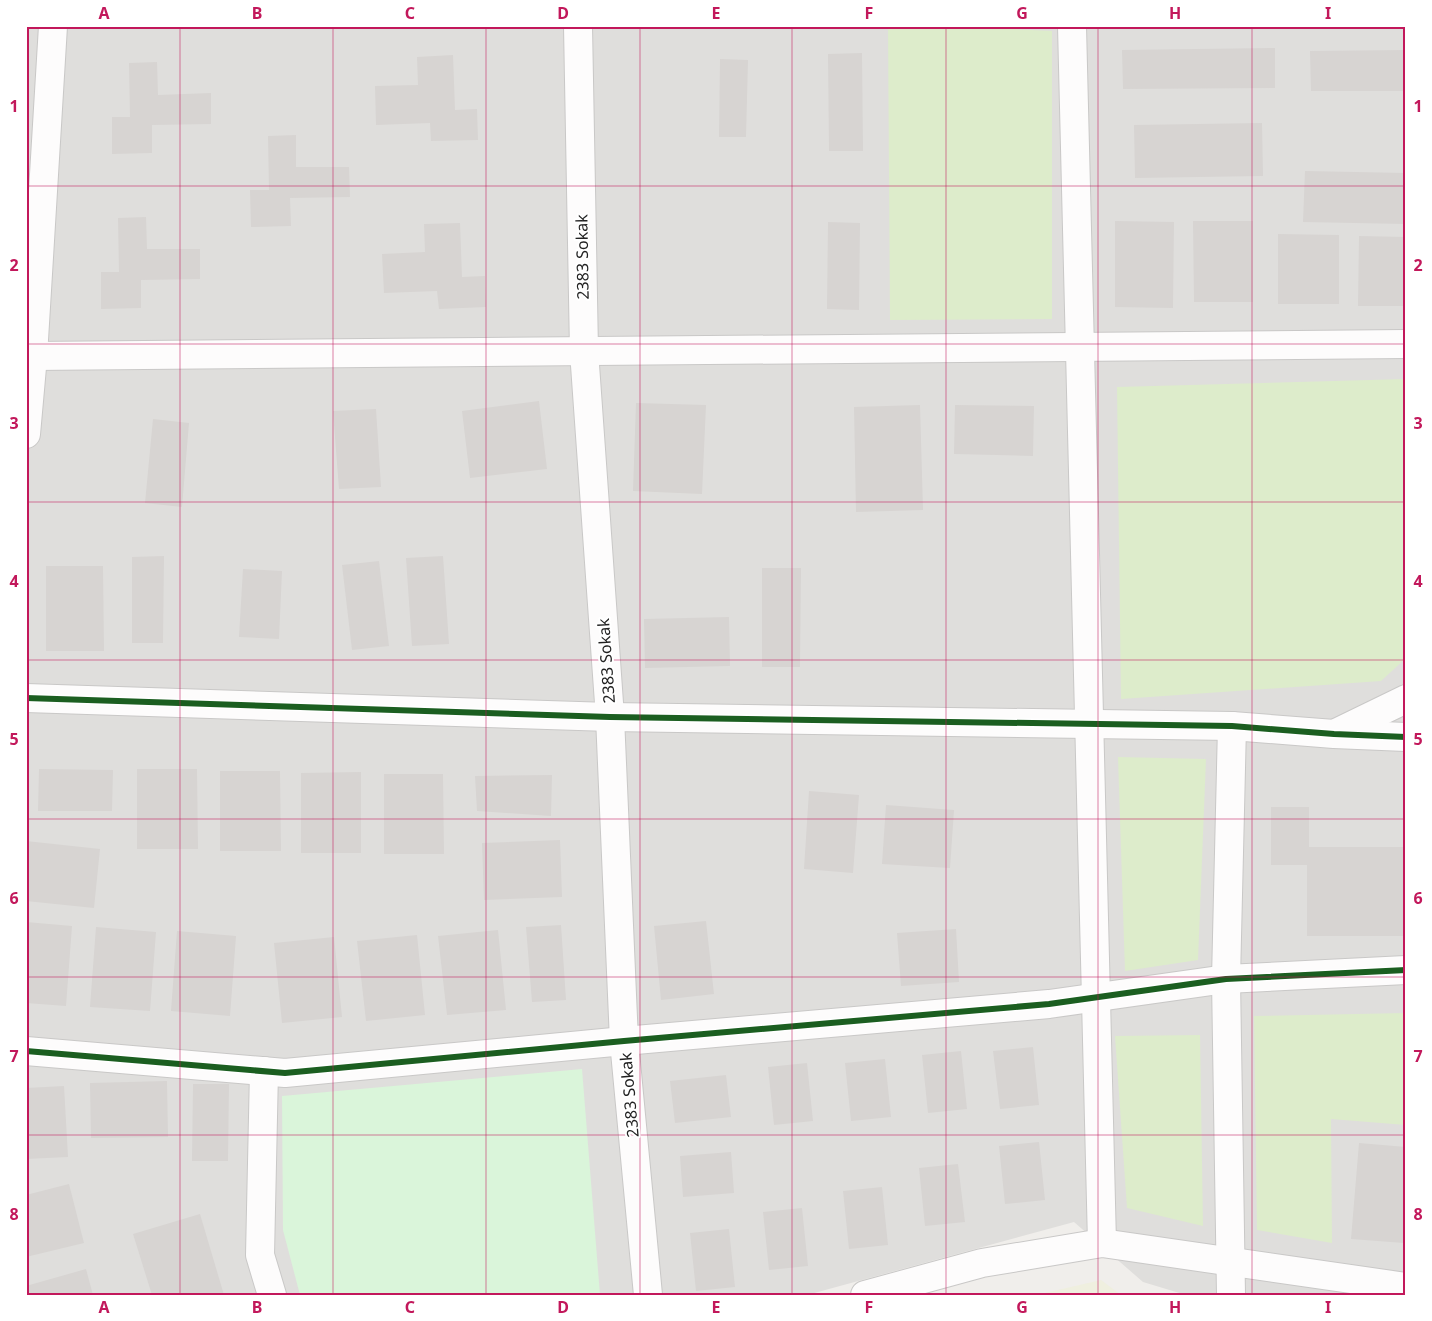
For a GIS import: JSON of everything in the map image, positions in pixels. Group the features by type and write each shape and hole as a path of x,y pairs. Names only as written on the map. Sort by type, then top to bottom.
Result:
{"street":[{"path":"26,434 33,356 53,26"},
{"name":"2383 Sokak","path":"578,26 584,351 610,717 624,1041 648,1295"},
{"path":"1072,26 1102,1243"},
{"path":"33,356 1406,344"},
{"path":"26,698 610,717 1232,726 1334,734 1406,737"},
{"path":"1334,734 1406,699"},
{"path":"1231,1295 1226,979 1232,726"},
{"path":"26,1051 285,1072 1049,1004 1226,979 1406,970"},
{"path":"264,1071 260,1255 272,1295"},
{"path":"865,1295 982,1263 1102,1243 1406,1287"}],"shaded area":[{"path":"26,26 1406,26 1406,1295 1186,1295 1143,1282 1074,1222 807,1295 26,1295"}],"green space":[{"path":"888,26 953,26 1052,31 1052,319 890,320"},
{"path":"1406,379 1406,658 1381,681 1121,699 1117,387"},
{"path":"1118,757 1206,759 1198,960 1125,971"},
{"path":"1406,1013 1406,1125 1331,1119 1332,1243 1257,1230 1254,1016"},
{"path":"1200,1035 1203,1226 1127,1208 1115,1036"},
{"path":"582,1069 600,1295 300,1295 283,1230 282,1096"},
{"path":"1101,1280 1121,1295 1036,1295"}],"building":[{"path":"1275,48 1275,88 1123,89 1122,50"},
{"path":"1406,50 1406,91 1311,91 1310,51"},
{"path":"862,53 863,151 829,151 828,54"},
{"path":"453,55 455,110 477,109 478,140 431,141 430,123 376,125 375,86 418,85 417,57"},
{"path":"720,59 748,60 746,137 719,137"},
{"path":"157,62 158,95 211,93 211,124 152,125 152,153 112,154 112,117 130,117 129,63"},
{"path":"1262,123 1263,176 1135,178 1134,125"},
{"path":"296,135 296,167 349,167 350,197 290,198 291,226 251,227 250,190 269,190 268,136"},
{"path":"1305,171 1406,173 1406,224 1303,222"},
{"path":"146,217 147,249 200,249 200,279 141,280 141,308 101,309 101,272 119,272 118,218"},
{"path":"1115,221 1174,222 1173,308 1115,307"},
{"path":"1193,221 1253,221 1253,302 1194,302"},
{"path":"828,222 860,223 859,310 827,309"},
{"path":"460,223 462,277 485,276 486,307 439,309 437,291 384,293 382,254 425,252 424,224"},
{"path":"1278,234 1339,235 1339,304 1278,304"},
{"path":"1359,236 1406,237 1406,306 1358,306"},
{"path":"539,401 547,469 470,478 462,411"},
{"path":"636,403 706,405 702,494 633,491"},
{"path":"920,405 923,510 856,512 854,407"},
{"path":"955,405 1034,406 1033,456 954,454"},
{"path":"376,409 381,487 339,489 333,411"},
{"path":"153,419 189,423 182,507 145,503"},
{"path":"164,556 163,643 132,643 132,557"},
{"path":"443,556 449,644 412,646 406,558"},
{"path":"379,561 389,646 352,650 342,565"},
{"path":"46,566 103,566 104,651 46,651"},
{"path":"762,568 801,568 800,667 762,667"},
{"path":"243,569 282,571 279,639 239,637"},
{"path":"729,617 730,666 645,668 644,619"},
{"path":"39,769 113,770 112,811 38,811"},
{"path":"137,769 197,769 198,849 137,849"},
{"path":"220,771 280,771 281,851 220,851"},
{"path":"361,772 361,853 301,853 301,773"},
{"path":"384,774 443,774 444,854 384,854"},
{"path":"552,775 551,816 477,811 475,776"},
{"path":"809,791 859,795 853,873 804,869"},
{"path":"886,805 954,810 950,868 882,864"},
{"path":"1271,807 1309,807 1309,847 1406,847 1406,936 1307,936 1307,865 1271,865"},
{"path":"560,840 562,897 484,900 482,843"},
{"path":"26,841 100,849 94,908 26,901"},
{"path":"706,921 714,994 661,1000 654,926"},
{"path":"26,922 72,926 66,1006 26,1003"},
{"path":"561,925 566,1000 532,1002 526,927"},
{"path":"96,927 156,932 150,1011 90,1007"},
{"path":"956,929 959,982 901,986 897,933"},
{"path":"498,930 506,1010 447,1015 438,936"},
{"path":"177,931 236,936 230,1016 171,1011"},
{"path":"417,935 425,1015 366,1021 357,941"},
{"path":"334,937 342,1017 282,1023 274,943"},
{"path":"1033,1047 1039,1105 1000,1109 993,1051"},
{"path":"961,1051 967,1109 928,1113 922,1055"},
{"path":"885,1059 891,1117 851,1121 845,1063"},
{"path":"807,1063 813,1121 774,1125 768,1067"},
{"path":"726,1075 731,1117 675,1123 670,1081"},
{"path":"167,1081 168,1137 91,1138 90,1083"},
{"path":"193,1084 229,1084 228,1161 192,1161"},
{"path":"64,1086 68,1157 26,1159 26,1088"},
{"path":"1039,1142 1045,1200 1005,1204 999,1146"},
{"path":"1359,1143 1406,1147 1406,1224 1404,1243 1351,1239"},
{"path":"731,1152 734,1193 683,1197 680,1156"},
{"path":"958,1164 965,1222 925,1226 919,1168"},
{"path":"69,1184 84,1243 26,1257 26,1195"},
{"path":"882,1187 888,1245 849,1249 843,1191"},
{"path":"802,1208 808,1266 769,1270 763,1212"},
{"path":"200,1214 224,1295 152,1295 133,1234"},
{"path":"729,1229 735,1287 696,1291 690,1233"},
{"path":"86,1269 93,1295 26,1295 26,1286"}],"cycle path":[{"path":"26,698 610,717 1232,726 1334,734 1406,737"},
{"path":"26,1051 285,1073 1049,1004 1226,979 1406,970"}]}
